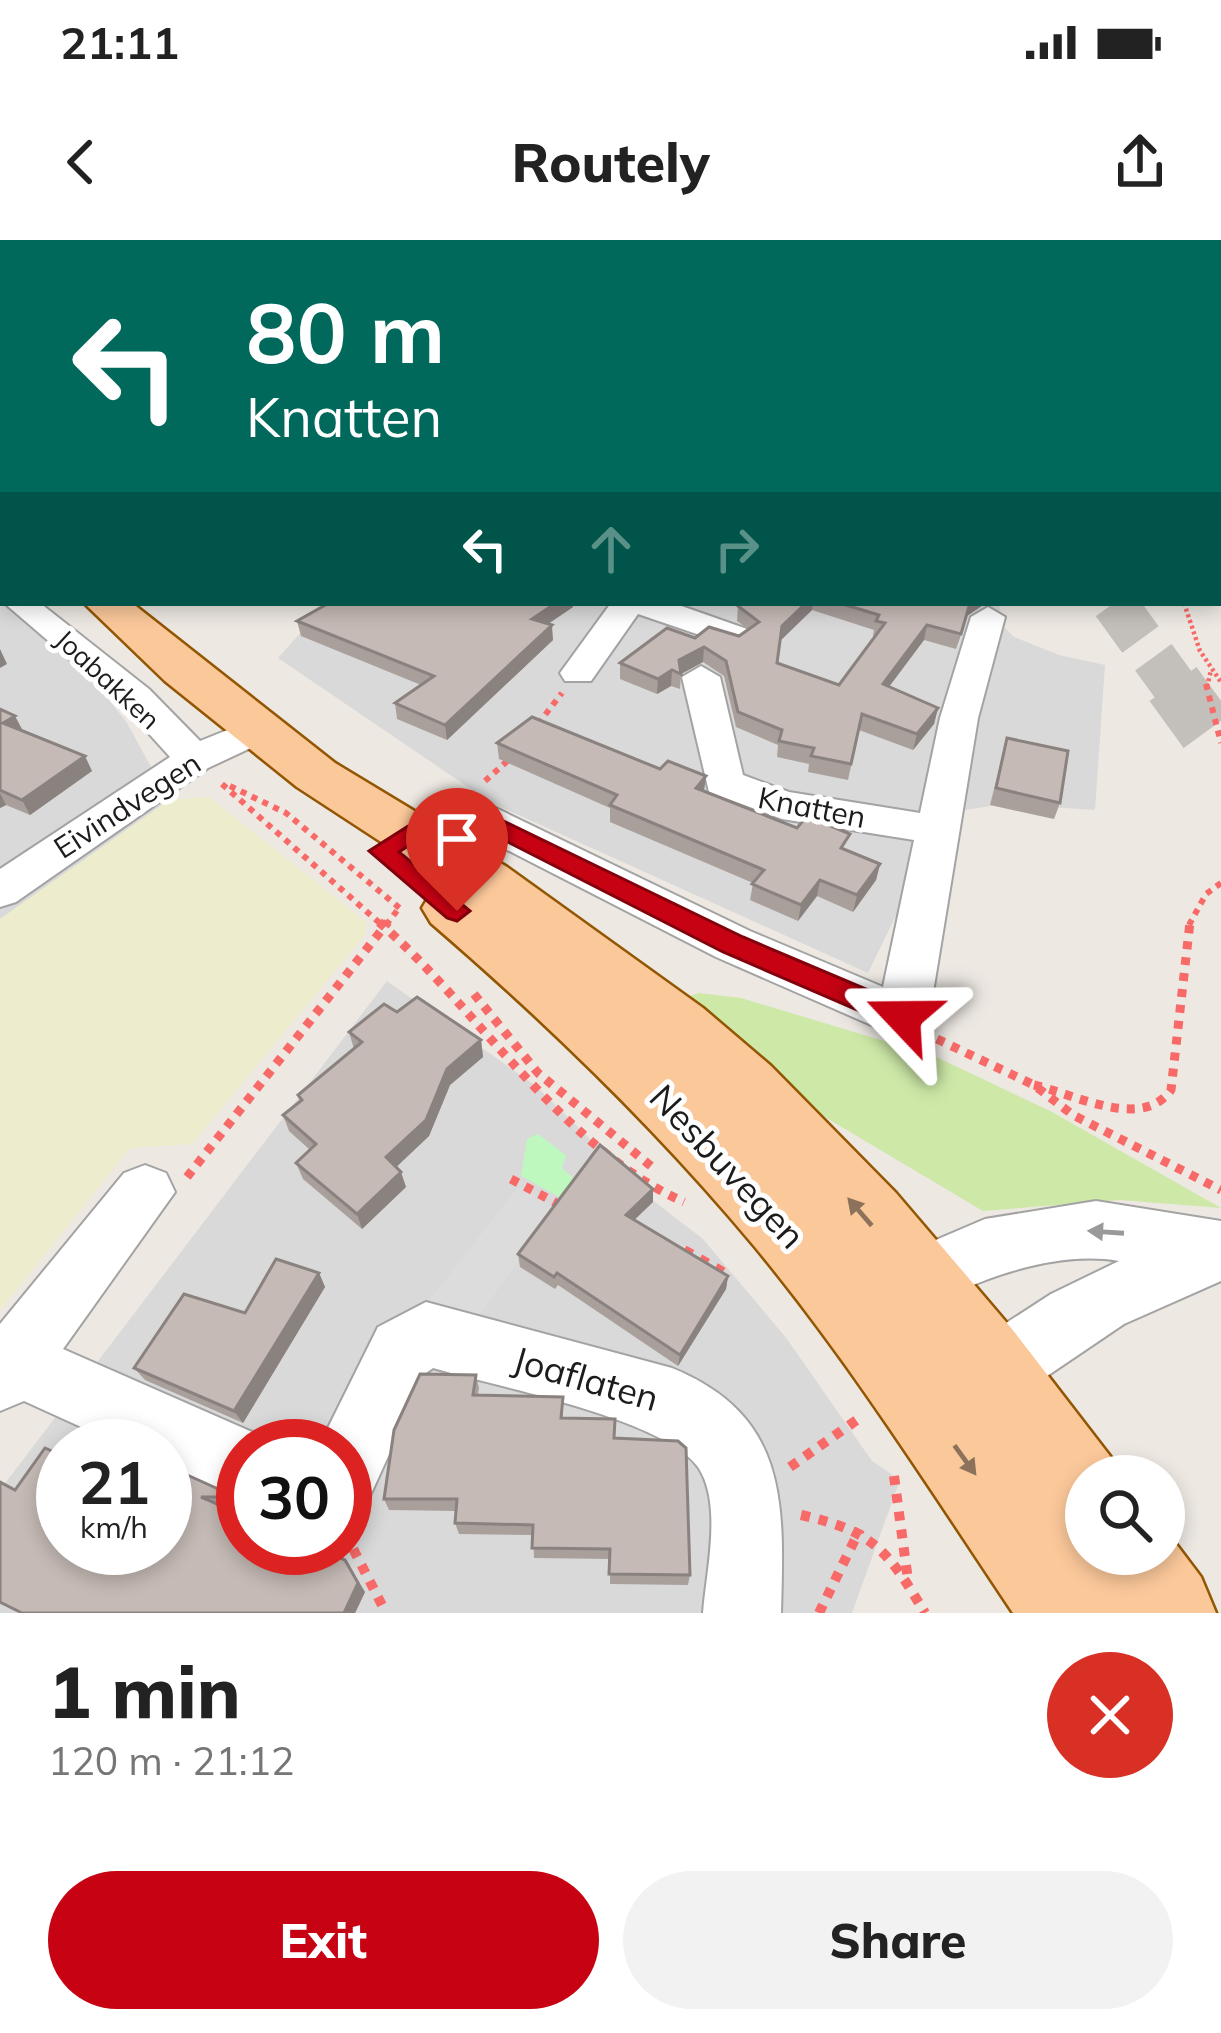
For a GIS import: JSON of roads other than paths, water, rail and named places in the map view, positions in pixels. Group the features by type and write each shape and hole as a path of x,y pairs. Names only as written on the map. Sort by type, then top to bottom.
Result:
{"main road":[{"name":"Nesbuvegen","path":"109,606 181,672 319,777 423,838 568,1001 786,1224 892,1353 1074,1613"},
{"name":"Nesbuvegen","path":"892,1353 992,1373 1065,1474"},
{"path":"1138,1575 1165,1613"}],"street":[{"name":"Joabakken","path":"23,606 136,697 206,770"},
{"path":"578,673 626,606"},
{"path":"649,606 735,636"},
{"path":"423,838 733,944 903,1017 959,718 988,617"},
{"name":"Knatten","path":"701,677 724,783 782,805 940,830"},
{"name":"Eivindvegen","path":"0,891 206,770 260,729"},
{"path":"165,1187 6,1369 216,1453"},
{"path":"892,1353 985,1248 1096,1229 1221,1251"},
{"path":"992,1373 1056,1322 1142,1279 1221,1251"},
{"name":"Joaflaten","path":"369,1419 402,1349 426,1334 673,1402 726,1445 747,1505 742,1613"}],"tunnel":[{"path":"1116,606 1175,687"},
{"path":"1173,684 1221,750"}]}
